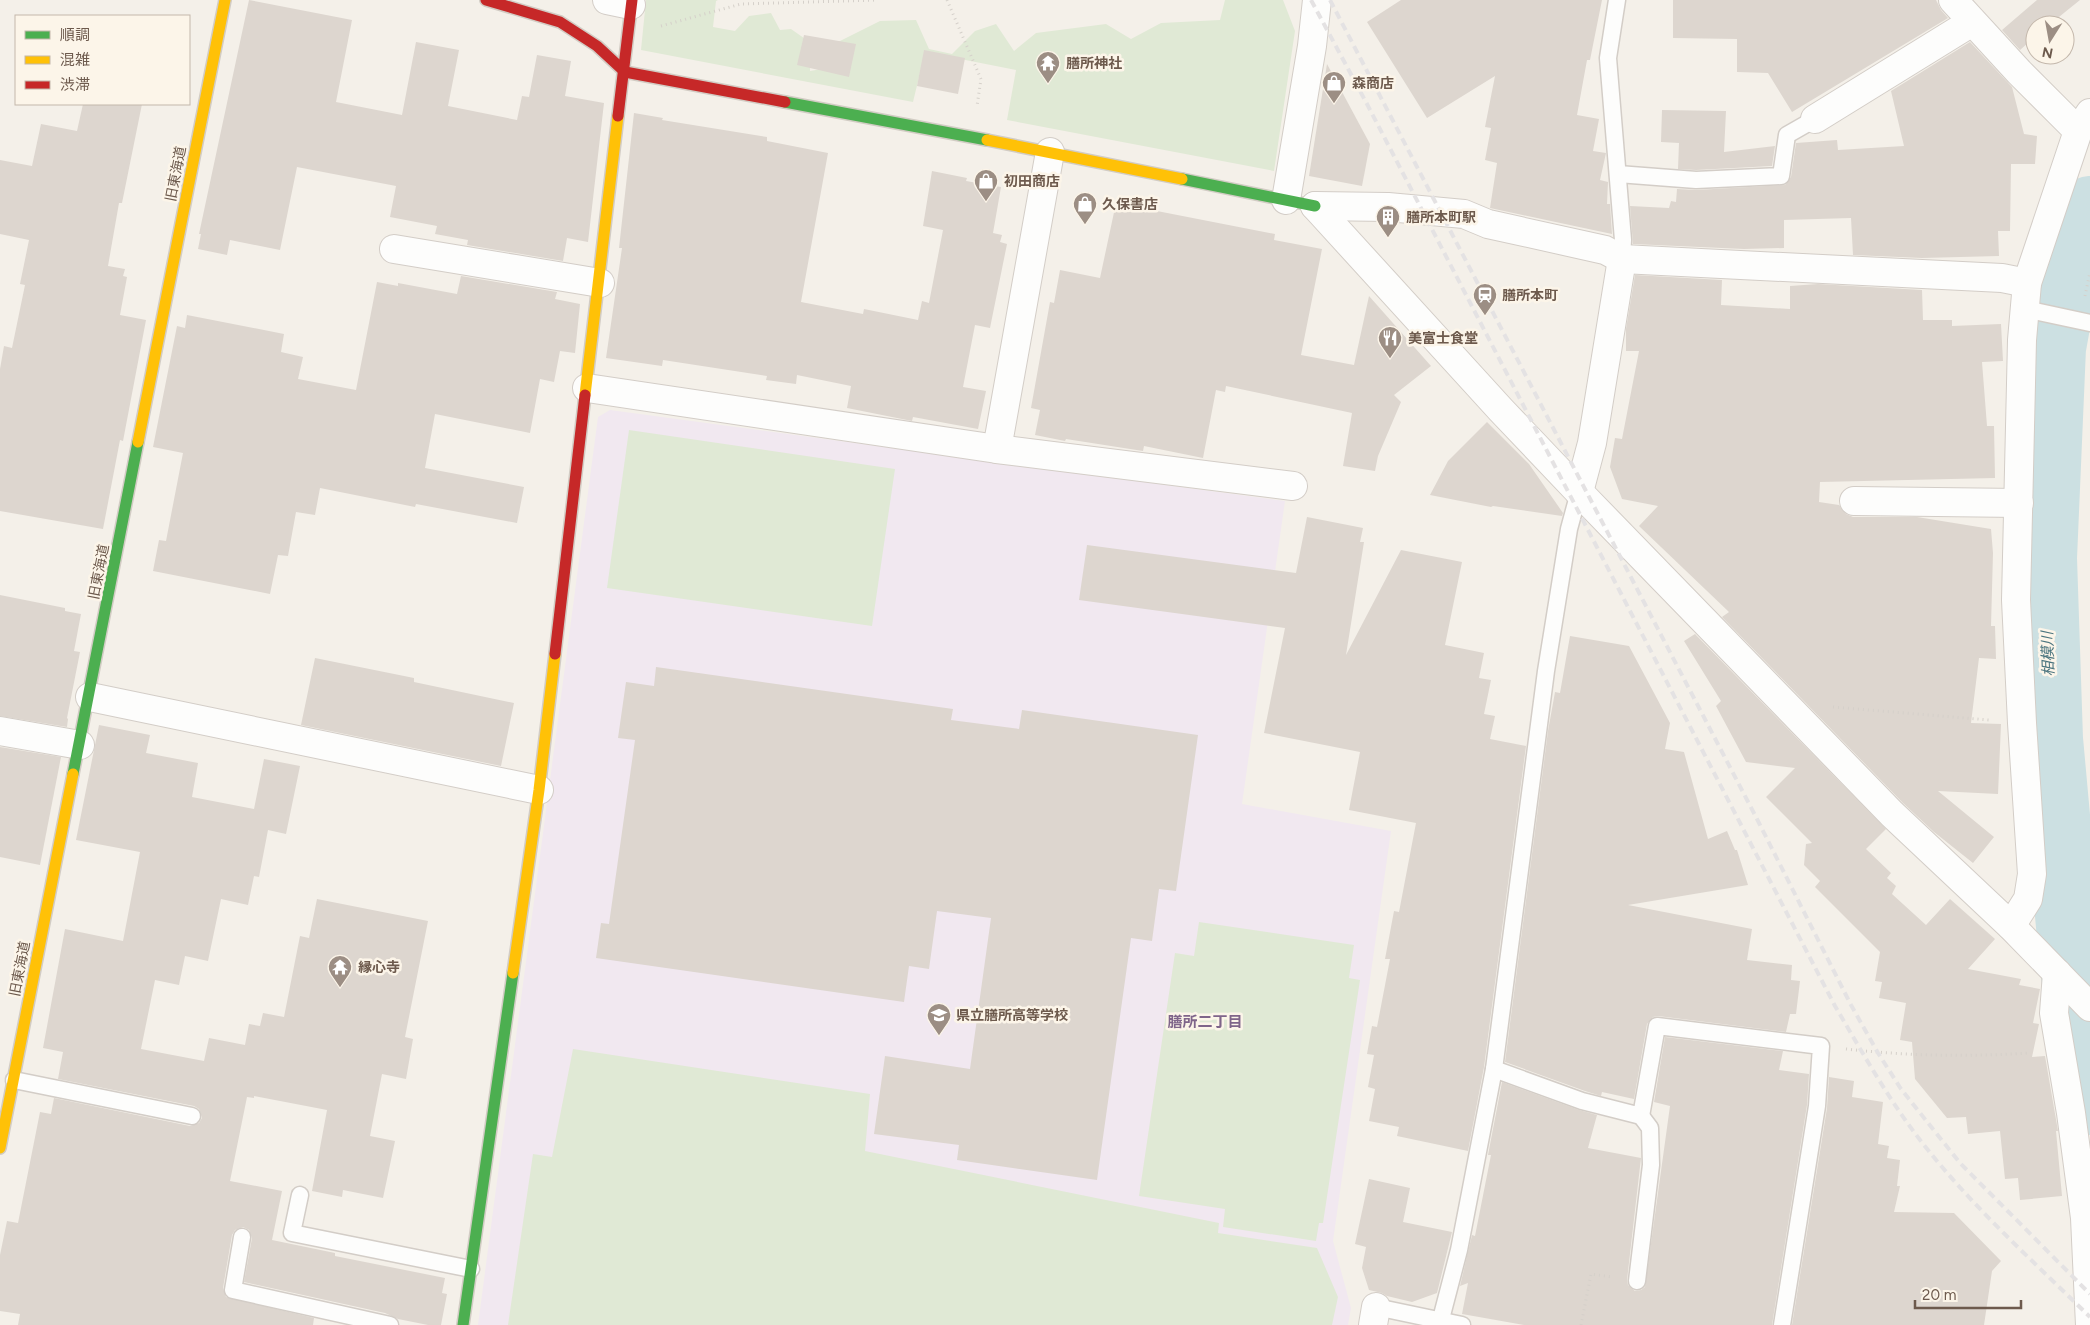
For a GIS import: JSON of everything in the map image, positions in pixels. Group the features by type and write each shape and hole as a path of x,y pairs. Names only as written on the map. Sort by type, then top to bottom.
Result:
{"street":[{"name":"旧東海道","path":"0,1148 90,697 224,0"},
{"path":"486,0 560,22 597,46 625,72 1050,152 1316,206 1388,207 1464,214 1488,224 1605,250 1622,259 2002,278 2031,302"},
{"path":"1286,200 1312,46 1317,0"},
{"path":"1953,0 1972,22 2084,122 2031,302 2022,340 2016,600 2032,874 2028,899 2011,926"},
{"path":"463,1325 539,790 625,72 628,35 623,2"},
{"path":"1815,119 1972,22"},
{"path":"997,449 1050,152"},
{"path":"1316,206 1501,410 1579,492 1892,814 2011,926 2087,1004"},
{"path":"394,250 600,283"},
{"path":"1579,492 1592,443 1622,259"},
{"path":"587,388 997,449 1293,486"},
{"path":"1854,501 2019,503"},
{"path":"90,697 539,790"},
{"path":"0,730 80,745"},
{"path":"2060,976 2054,1013 2072,1113 2085,1218 2090,1325"}],"lane":[{"path":"1617,0 1608,58 1623,240 1622,259"},
{"path":"1618,174 1696,180 1781,176 1787,135 1815,119"},
{"path":"2031,302 2073,320 2090,324"},
{"path":"1441,1319 1459,1250 1494,1069 1546,671 1569,529 1579,492"},
{"path":"1641,1116 1656,1026 1821,1046 1817,1106 1782,1325"},
{"path":"1494,1069 1582,1101 1641,1116 1650,1128 1651,1165 1637,1281"},
{"path":"14,1080 192,1116"},
{"path":"300,1195 292,1233 471,1269"},
{"path":"242,1236 233,1290 390,1325"},
{"path":"1374,1316 1441,1319 1462,1325"}],"path":[{"path":"628,35 742,4 878,0"},
{"path":"947,0 981,79 977,107"},
{"path":"1784,702 2022,723"},
{"path":"1821,1046 1898,1055 1983,1056 2060,1051"},
{"path":"1581,1325 1591,1274 1637,1281"}],"shaded area":[{"name":"県立膳所高等学校","path":"610,410 1285,501 1242,804 1391,831 1333,1241 1351,1308 1348,1325 478,1325 598,417"}],"green space":[{"name":"膳所神社","path":"646,0 718,0 716,1 713,27 735,31 749,16 771,13 780,30 791,29 811,43 810,71 833,67 834,44 880,21 916,20 929,49 952,54 975,31 996,24 1014,51 1036,33 1106,24 1131,39 1161,23 1220,20 1225,0 1283,0 1295,31 1274,171 1007,120 1016,70 925,52 913,102 641,50"},
{"path":"629,430 895,469 872,626 607,588"},
{"path":"1199,922 1354,945 1349,978 1360,980 1323,1223 1319,1223 1316,1241 1223,1227 1225,1209 1139,1196 1175,953 1194,956"},
{"path":"573,1049 870,1094 865,1151 1219,1223 1218,1233 1317,1248 1338,1297 1332,1325 508,1325 533,1154 552,1157"}],"building":[{"path":"249,0 352,20 336,102 402,115 416,42 459,50 448,106 517,120 522,96 529,97 537,55 571,61 565,96 604,103 588,242 567,238 563,261 467,245 468,240 435,234 437,226 390,217 396,186 297,167 280,250 230,240 227,255 198,249 201,234 199,234"},
{"path":"1401,0 1602,0 1590,60 1587,60 1577,115 1599,119 1593,151 1606,153 1600,180 1608,182 1607,204 1610,204 1612,234 1490,208 1497,163 1485,160 1491,128 1485,127 1495,76 1427,118 1367,22"},
{"path":"1673,0 1936,0 1948,18 1792,112 1768,73 1737,72 1737,39 1673,38"},
{"path":"2037,0 2080,0 2061,15 2025,15 2025,46 2020,50 2002,30"},
{"path":"804,35 856,44 849,77 797,65"},
{"path":"1970,42 2012,87 2024,134 2037,136 2035,164 2011,164 2010,231 1998,231 1999,256 1922,258 1853,255 1851,218 1784,220 1784,248 1744,249 1633,244 1630,206 1669,208 1671,201 1676,202 1677,189 1696,190 1785,185 1791,177 1796,143 1837,140 1838,150 1904,146 1891,91"},
{"path":"924,50 965,58 958,94 917,86"},
{"name":"森商店","path":"1327,64 1370,144 1362,186 1309,176"},
{"path":"83,105 142,105 122,203 119,203 108,266 125,269 123,276 127,277 120,315 146,320 123,441 120,440 103,529 0,511 0,369 4,346 12,348 25,285 20,284 29,240 0,234 0,160 32,166 41,124 77,131"},
{"path":"1662,110 1726,111 1724,152 1775,146 1772,166 1696,170 1678,169 1679,143 1661,142"},
{"path":"634,113 663,118 662,120 767,137 767,141 828,153 801,302 863,314 864,309 918,320 922,301 929,303 943,230 923,226 932,171 967,178 966,181 1001,187 993,233 1002,235 1000,242 1007,244 990,328 975,325 963,387 986,391 978,429 913,417 912,421 847,408 851,386 797,375 796,384 766,380 767,376 663,360 662,366 606,358 622,248 619,248"},
{"path":"1116,203 1275,234 1274,240 1322,249 1301,355 1354,365 1369,296 1431,366 1394,395 1401,402 1378,456 1375,471 1343,466 1352,413 1226,386 1225,392 1216,390 1203,458 1144,446 1143,451 1066,439 1065,441 1035,435 1040,410 1031,408 1050,302 1054,303 1060,270 1100,278"},
{"path":"1635,275 1722,280 1721,305 1790,309 1790,286 1818,284 1922,290 1923,320 1952,320 1952,326 2001,324 2003,361 1982,362 1987,426 1994,426 1995,478 1820,482 1819,502 1839,505 1846,514 1853,517 1917,517 1991,529 1993,553 1991,626 1995,626 1996,659 1979,658 1971,723 2001,724 1998,794 1938,791 1994,837 1973,863 1934,832 1903,803 1722,617 1729,612 1639,526 1658,506 1622,499 1610,467 1615,438 1622,439 1639,351 1626,351 1626,329"},
{"path":"461,276 557,292 555,299 580,304 575,353 560,351 554,382 540,379 530,433 435,414 425,468 524,487 517,523 416,504 415,507 320,488 315,515 296,512 288,556 278,555 270,594 153,571 159,540 166,541 183,453 153,447 177,326 185,328 187,315 284,334 281,352 303,357 298,379 356,390 377,282 398,286 398,283 457,294"},
{"path":"1487,422 1529,464 1563,513 1562,516 1491,507 1430,495 1448,461"},
{"path":"1307,517 1363,528 1360,542 1364,542 1346,655 1401,550 1462,562 1445,645 1484,653 1479,678 1491,680 1484,714 1495,716 1490,739 1526,746 1484,1067 1468,1151 1397,1136 1399,1127 1369,1121 1375,1089 1368,1087 1374,1055 1367,1054 1372,1026 1377,1027 1390,959 1385,959 1394,911 1399,912 1416,823 1349,810 1360,752 1264,733 1285,628 1079,600 1087,545 1296,573"},
{"path":"0,595 65,608 65,611 81,614 74,651 80,652 67,718 67,727 0,716"},
{"path":"1695,634 1886,829 1866,849 1891,873 1887,878 1896,886 1892,894 1926,925 1950,899 1995,939 1968,969 2021,979 2019,985 2040,989 2033,1023 2039,1024 2032,1057 2045,1056 2058,1131 2056,1131 2062,1196 2020,1200 2018,1178 2005,1179 2000,1131 1968,1134 1966,1117 1947,1118 1915,1079 1912,1042 1900,1040 1906,1003 1879,998 1882,982 1875,981 1880,952 1815,887 1820,881 1804,865 1806,844 1812,843 1766,797 1795,768 1746,762 1716,706 1721,701 1684,641"},
{"path":"1570,636 1629,646 1670,723 1665,749 1684,752 1708,839 1727,831 1735,850 1737,850 1748,885 1628,905 1752,929 1747,960 1792,965 1791,980 1800,981 1796,1014 1790,1014 1786,1032 1658,1016 1653,1017 1647,1024 1634,1099 1602,1092 1601,1096 1505,1062 1548,731 1555,692 1560,693"},
{"path":"315,658 414,678 414,682 514,703 501,766 301,725"},
{"path":"656,667 953,709 951,720 1019,729 1022,710 1198,735 1176,891 1159,889 1152,941 1131,938 1097,1180 957,1160 959,1145 874,1134 885,1056 970,1069 991,918 937,911 929,969 909,966 904,1002 596,958 601,923 609,924 635,740 618,738 626,682 654,686"},
{"path":"99,725 150,735 146,753 198,763 192,797 254,809 264,759 300,766 286,834 268,830 259,877 254,876 248,905 221,899 208,961 185,956 179,985 155,980 141,1049 204,1061 209,1038 245,1045 249,1024 260,1026 263,1013 284,1017 300,936 309,938 317,899 428,921 405,1037 413,1039 406,1079 382,1074 370,1136 395,1141 383,1198 343,1190 342,1197 312,1191 327,1110 254,1096 254,1098 247,1097 230,1181 282,1191 272,1240 335,1253 335,1256 445,1278 442,1293 447,1294 441,1325 428,1325 398,1319 385,1313 244,1282 252,1238 249,1230 243,1227 235,1230 232,1235 223,1288 226,1297 314,1318 313,1325 18,1325 20,1314 0,1311 0,1255 7,1221 18,1223 40,1112 51,1114 54,1098 190,1126 199,1123 202,1118 199,1109 194,1106 58,1079 63,1052 43,1048 65,929 123,941 140,852 76,840"},
{"path":"0,747 61,757 40,865 0,857"},
{"path":"1665,1037 1783,1051 1779,1070 1809,1074 1807,1105 1772,1325 1524,1325 1462,1314 1468,1283 1460,1286 1472,1235 1475,1236 1491,1155 1488,1155 1502,1082 1597,1115 1588,1148 1641,1158 1627,1280 1628,1285 1635,1291 1645,1287 1670,1106 1654,1102"},
{"path":"1829,1077 1854,1081 1852,1097 1883,1102 1878,1144 1889,1146 1887,1158 1900,1160 1897,1186 1900,1186 1894,1212 1954,1213 2001,1261 1992,1271 1984,1325 1792,1325 1827,1108"},
{"path":"1369,1179 1410,1188 1403,1222 1452,1232 1437,1293 1412,1302 1369,1290 1362,1268 1366,1247 1355,1244"}],"waterway":[{"name":"相模川","path":"2090,208 2068,270 2054,348 2045,558 2051,739 2070,948 2082,1057 2090,1103"}],"railway":[{"path":"1311,0 1367,104 1835,1006 1902,1116 1946,1172 2006,1236 2090,1317"},
{"path":"1330,0 1757,819 1851,1005 1878,1053 1901,1089 1960,1163 2090,1294"}],"traffic: fast":[{"path":"785,102 987,140"},
{"path":"1182,179 1315,206"},
{"path":"73,774 138,442"},
{"path":"463,1325 513,973"}],"traffic: slow":[{"path":"138,442 225,0"},
{"path":"585,395 618,116"},
{"path":"987,140 1182,179"},
{"path":"513,973 539,790 555,654"},
{"path":"0,1148 73,774"}],"traffic: jam":[{"path":"486,0 560,22 597,46 625,72 785,102"},
{"path":"618,116 632,0"},
{"path":"555,654 585,395"}],"place":[{"name":"膳所神社","path":"1048,84"},
{"name":"森商店","path":"1334,104"},
{"name":"初田商店","path":"986,202"},
{"name":"久保書店","path":"1085,225"},
{"name":"膳所本町駅","path":"1388,238"},
{"name":"膳所本町","path":"1485,316"},
{"name":"美富士食堂","path":"1390,359"},
{"name":"縁心寺","path":"340,988"},
{"name":"県立膳所高等学校","path":"939,1036"}],"district":[{"name":"膳所二丁目","path":"1205,1022"}]}
